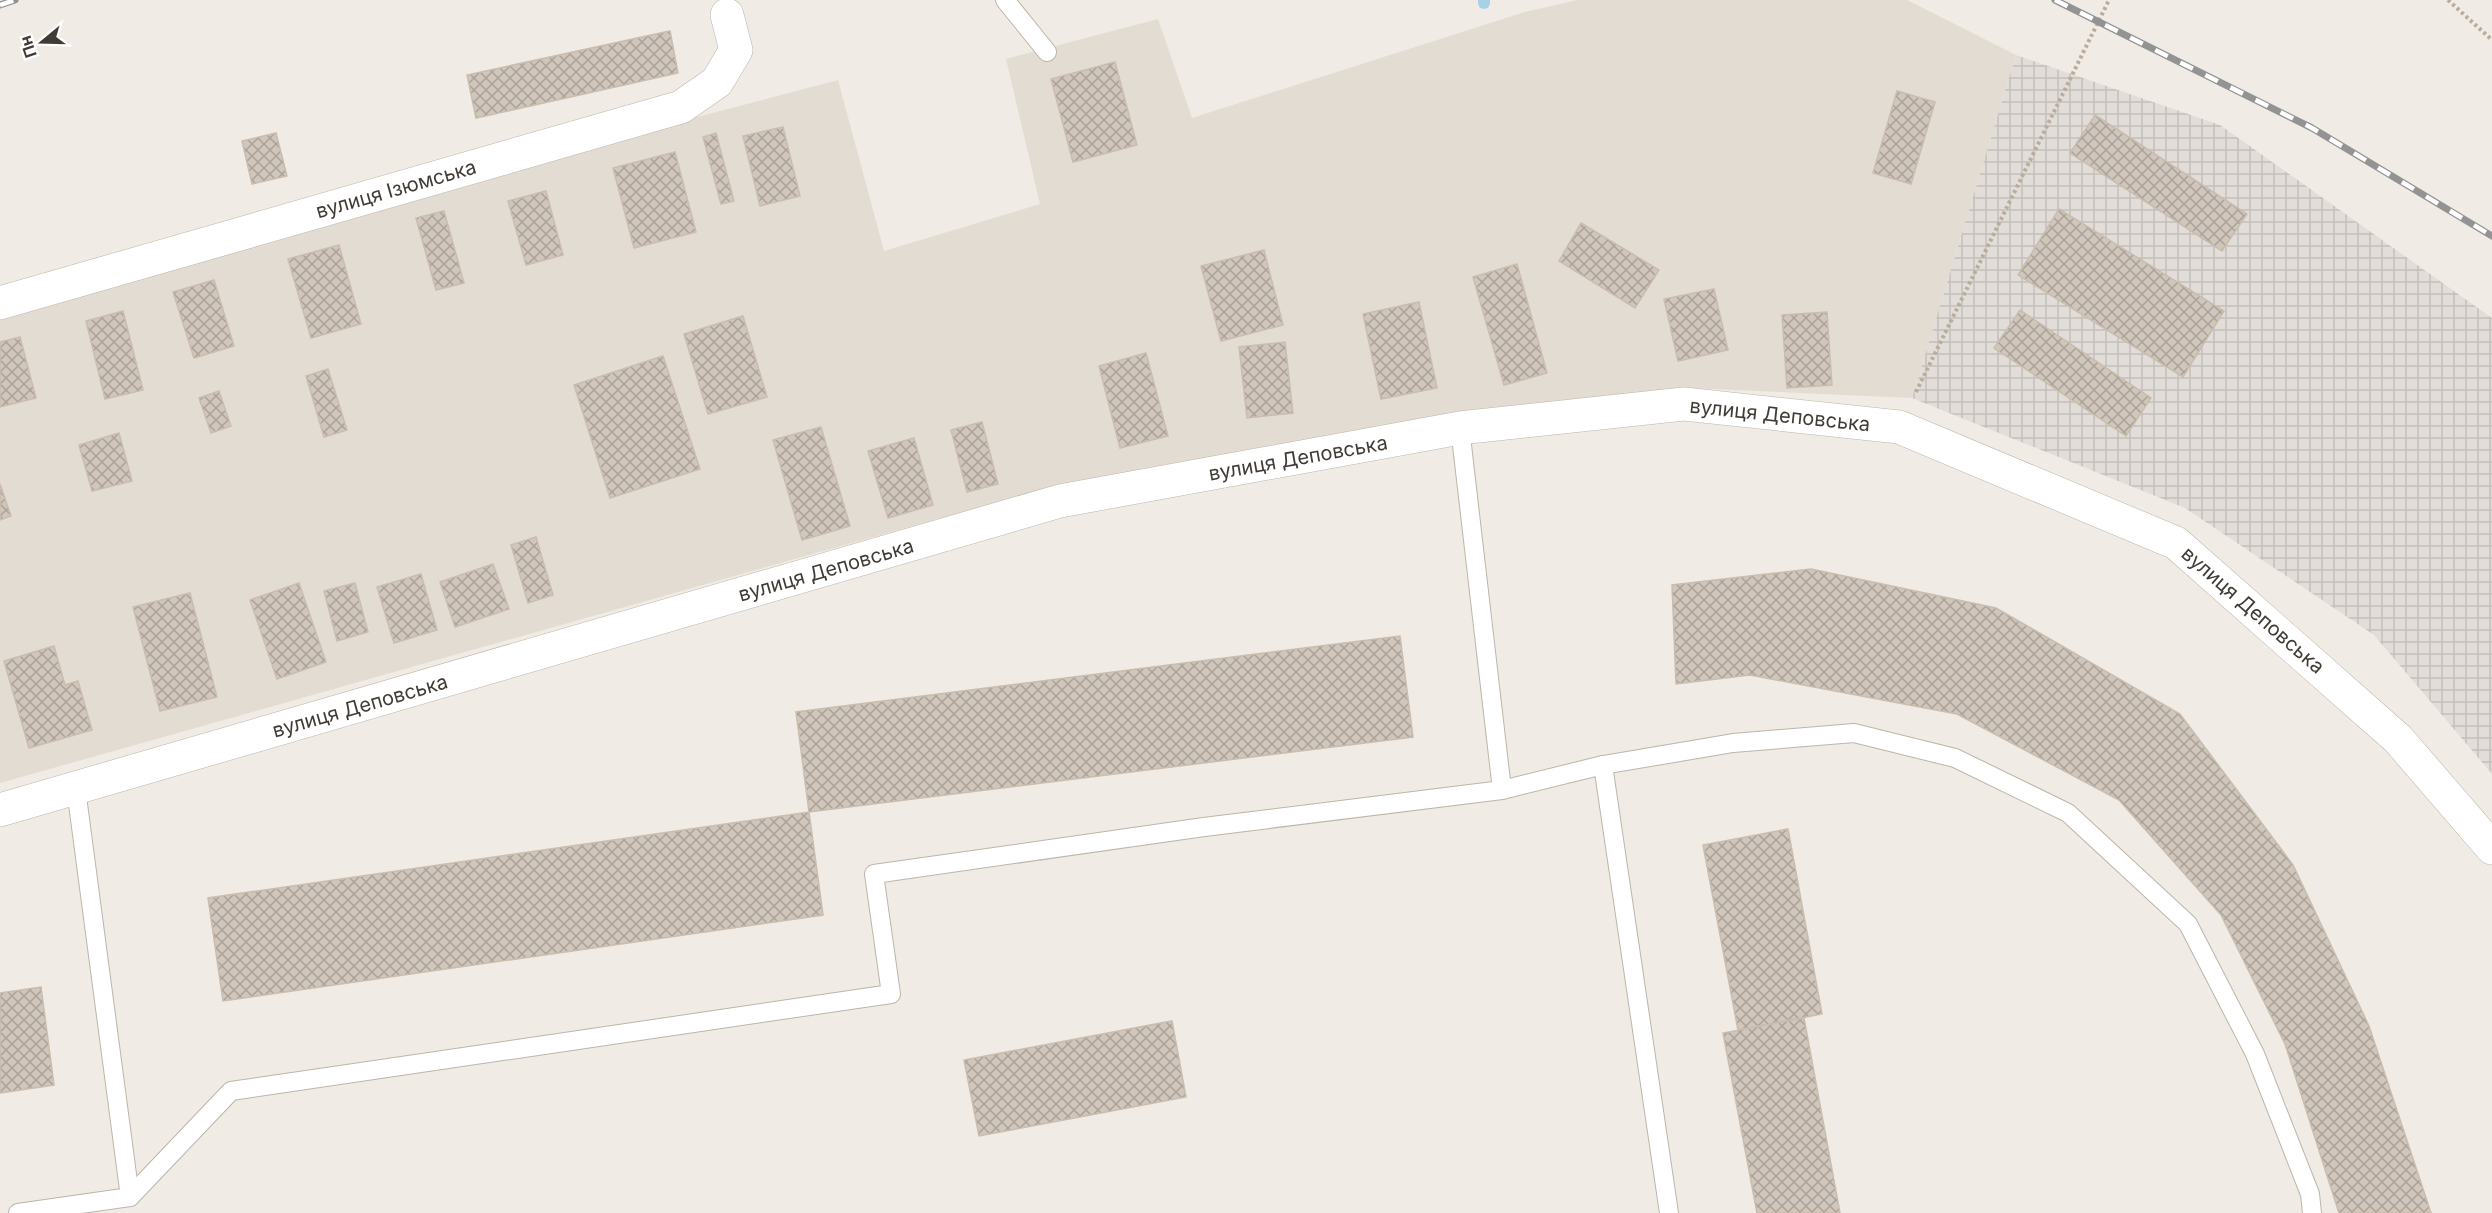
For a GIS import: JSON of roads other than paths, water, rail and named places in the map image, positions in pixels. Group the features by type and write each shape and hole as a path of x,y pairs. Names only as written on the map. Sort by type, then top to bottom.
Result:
{"street":[{"name":"вулиця Ізюмська","path":"0,303 681,107 717,82 736,50 725,8"},
{"name":"вулиця Деповська","path":"0,810 1060,501 1460,428 1684,404 1899,427 2176,543 2398,739 2492,848"}],"lane":[{"path":"1005,0 1047,52"},
{"path":"1460,428 1502,789"},
{"path":"18,1213 130,1197 231,1091 891,994 874,873 1204,827 1502,789 1603,765 1733,743 1854,733 1955,758 2068,813 2188,924 2255,1054 2310,1194 2312,1213"},
{"path":"1603,765 1669,1213"},
{"path":"76,789 130,1197"}],"railway":[{"path":"0,5 15,0"},
{"path":"2055,0 2312,128 2492,236"}]}
